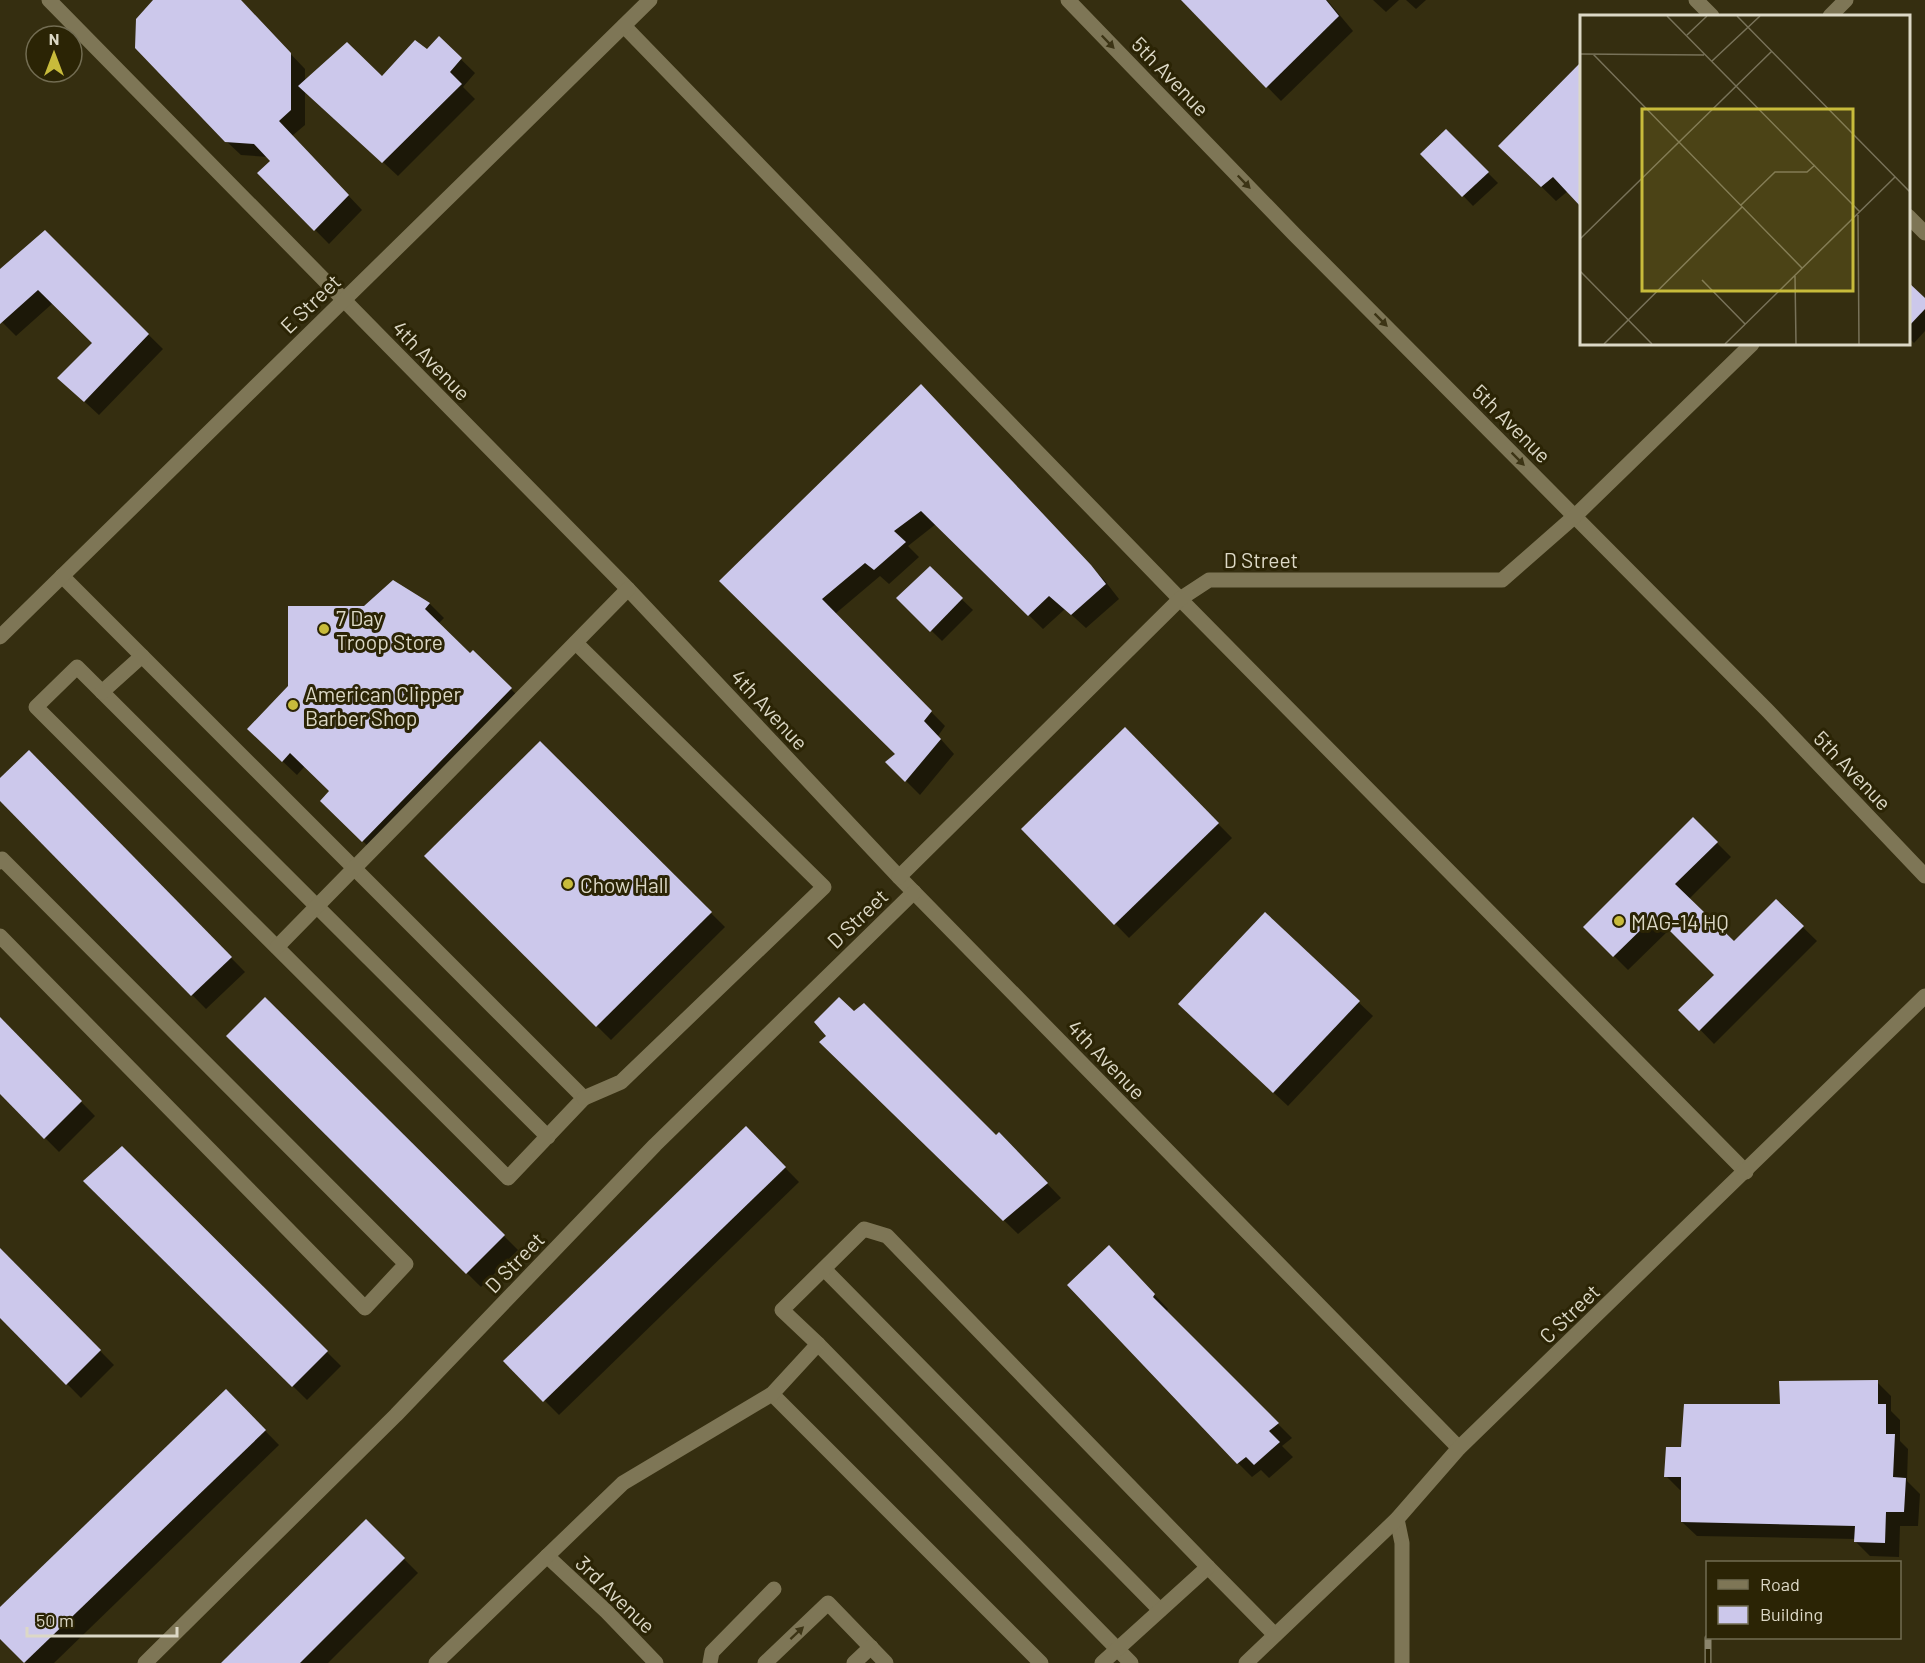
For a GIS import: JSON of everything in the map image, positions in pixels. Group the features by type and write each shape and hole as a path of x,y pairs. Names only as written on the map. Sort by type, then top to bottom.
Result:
{"street":[{"name":"4th Avenue","path":"49,0 628,590 899,877 1459,1448"},
{"name":"E Street","path":"2,631 62,576 650,0"},
{"name":"5th Avenue","path":"1068,0 1294,234 1767,710 1925,876"},
{"path":"1696,0 1711,15"},
{"path":"1831,15 1846,0"},
{"path":"624,26 1180,600 1746,1172"},
{"path":"1910,218 1925,233"},
{"name":"D Street","path":"899,877 1180,600 1209,580 1502,580 1575,516 1751,345"},
{"path":"62,576 584,1098"},
{"path":"277,947 628,590"},
{"path":"548,1137 78,667 36,706 508,1178 548,1137 584,1098 621,1082 824,887 576,642"},
{"path":"102,692 142,656"},
{"path":"0,862 2,859 406,1264 365,1308 0,936"},
{"name":"D Street","path":"145,1663 396,1415 656,1145 914,892"},
{"name":"C Street","path":"1246,1663 1397,1519 1459,1448 1925,996"},
{"path":"1131,1663 782,1310 864,1229 887,1236 1275,1635"},
{"path":"824,1269 1160,1610"},
{"path":"436,1663 623,1483 772,1394 818,1344"},
{"path":"772,1394 1041,1663"},
{"path":"1397,1519 1402,1544 1402,1663"},
{"name":"3rd Avenue","path":"547,1556 607,1612 656,1663"},
{"path":"1101,1663 1208,1567"},
{"path":"710,1663 712,1653 774,1589"},
{"path":"765,1663 828,1603 886,1663"},
{"path":"854,1663 871,1647"}],"building":[{"path":"153,0 241,0 291,53 291,110 279,121 349,195 314,231 257,173 270,161 254,144 225,142 135,48 136,19"},
{"path":"1181,0 1326,0 1339,16 1266,88"},
{"path":"439,36 462,58 450,72 462,84 382,163 298,86 347,42 382,76 415,40 427,49"},
{"path":"1580,63 1580,206 1553,177 1541,187 1498,146"},
{"path":"1446,129 1489,172 1462,197 1420,154"},
{"path":"45,230 149,334 84,402 57,378 92,343 38,290 0,324 0,269"},
{"path":"1910,284 1925,298 1925,309 1910,325"},
{"path":"921,384 1091,565 1106,584 1071,615 1049,596 1028,616 921,511 894,531 906,542 874,570 865,563 822,599 932,711 924,721 941,739 905,782 885,762 895,754 719,581"},
{"path":"930,566 963,598 930,632 896,598"},
{"path":"393,580 430,603 425,609 470,653 473,650 512,688 362,842 320,801 329,791 290,753 282,762 247,729 288,686 288,606 364,606"},
{"path":"1125,727 1219,823 1114,925 1021,829"},
{"name":"Chow Hall","path":"540,741 712,912 596,1027 424,856"},
{"path":"29,750 232,957 191,996 0,801 0,778"},
{"name":"MAG-14 HQ","path":"1693,817 1718,842 1675,884 1734,941 1776,899 1804,926 1699,1031 1678,1010 1714,975 1655,916 1613,957 1583,927"},
{"path":"1265,912 1360,1001 1273,1093 1178,1004"},
{"path":"265,997 505,1235 466,1274 226,1036"},
{"path":"839,997 854,1011 864,1003 996,1135 999,1132 1048,1183 1003,1221 819,1042 826,1036 814,1022"},
{"path":"0,1017 82,1101 44,1139 0,1094"},
{"path":"746,1126 786,1167 543,1402 503,1361"},
{"path":"122,1146 328,1351 292,1387 83,1181"},
{"path":"1109,1245 1155,1294 1153,1297 1279,1423 1269,1431 1280,1442 1254,1465 1246,1457 1237,1464 1067,1285"},
{"path":"0,1248 101,1350 66,1385 0,1318"},
{"path":"1878,1380 1878,1404 1886,1404 1886,1434 1895,1434 1893,1477 1906,1478 1904,1512 1886,1512 1885,1543 1854,1542 1855,1526 1681,1522 1681,1477 1664,1477 1666,1447 1681,1447 1684,1404 1780,1404 1779,1381"},
{"path":"226,1389 266,1430 24,1663 0,1639 0,1607"},
{"path":"366,1519 405,1558 300,1663 221,1663"}],"railway":[{"path":"1708,1639 1708,1663"}],"place":[{"name":"7 Day Troop Store","path":"324,629"},
{"name":"American Clipper Barber Shop","path":"293,705"},
{"name":"Chow Hall","path":"568,884"},
{"name":"MAG-14 HQ","path":"1619,921"}]}
